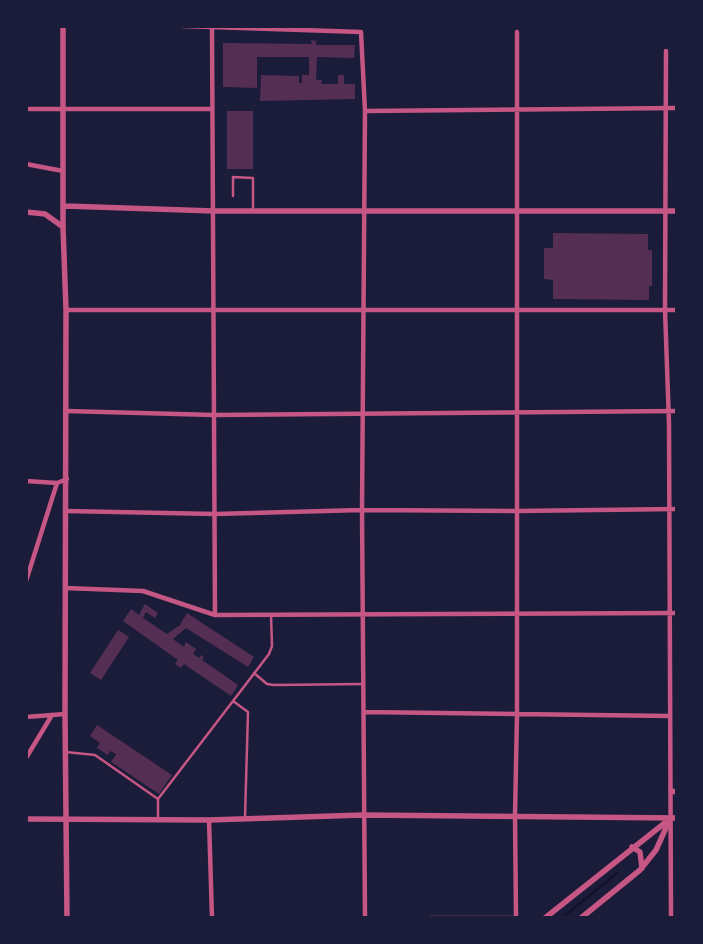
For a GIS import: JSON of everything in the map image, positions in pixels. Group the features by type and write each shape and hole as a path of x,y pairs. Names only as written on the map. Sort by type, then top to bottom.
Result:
{"street":[{"path":"63,26 62,108 65,206 63,227 66,310 67,479 64,714 67,918"},
{"path":"182,26 361,32 365,111 366,210 362,510 365,918"},
{"path":"212,28 215,615"},
{"path":"430,918 517,917 515,815 517,715 517,32"},
{"path":"666,51 667,211 665,310 669,411 670,716 675,817 671,918"},
{"path":"365,111 677,108"},
{"path":"26,109 211,109"},
{"path":"26,164 63,171"},
{"path":"65,206 214,211 677,211"},
{"path":"26,212 45,214 63,227"},
{"path":"66,310 516,312 677,310"},
{"path":"66,411 214,415 364,412 677,411"},
{"path":"26,481 57,483 67,479"},
{"path":"26,581 57,483"},
{"path":"66,511 215,514 362,510 517,512 677,509"},
{"path":"65,588 143,591 215,615 363,616 677,613"},
{"path":"364,712 670,716"},
{"path":"26,717 64,714"},
{"path":"26,758 52,715"},
{"path":"26,819 209,820 363,815 675,817"},
{"path":"545,918 632,847 675,817"},
{"path":"581,918 642,868 656,850 675,817"},
{"path":"209,820 212,918"},
{"path":"632,847 640,852 642,868"},
{"path":"671,891 677,891"}],"lane":[{"path":"233,196 233,177 253,178 253,210"},
{"path":"158,820 158,799 269,654 272,646 271,615"},
{"path":"254,673 267,684 274,685 364,684"},
{"path":"233,701 248,712 245,819"},
{"path":"65,752 95,755 158,799"}],"building":[{"path":"311,40 316,41 316,45 355,45 354,58 317,57 316,80 322,80 321,84 338,84 338,75 344,75 344,84 355,84 355,99 260,101 261,75 299,76 299,83 302,83 302,75 309,75 309,57 257,57 257,88 223,87 223,43 312,44"},
{"path":"227,111 253,111 253,169 227,169"},
{"path":"553,233 648,234 648,250 652,250 652,286 649,286 649,300 553,299 553,280 544,279 544,248 553,248"},
{"path":"145,604 158,613 155,618 146,612 143,618 167,634 180,625 187,613 254,657 248,667 186,628 173,639 184,647 186,642 196,649 193,654 199,658 201,655 204,657 202,660 238,685 231,696 184,664 181,668 175,664 178,660 123,621 131,609 139,615"},
{"path":"118,630 129,637 101,680 90,673"},
{"path":"97,725 172,775 159,794 111,762 116,754 110,751 108,755 97,748 100,743 90,736"}],"waterway":[{"path":"562,918 617,873"}]}
